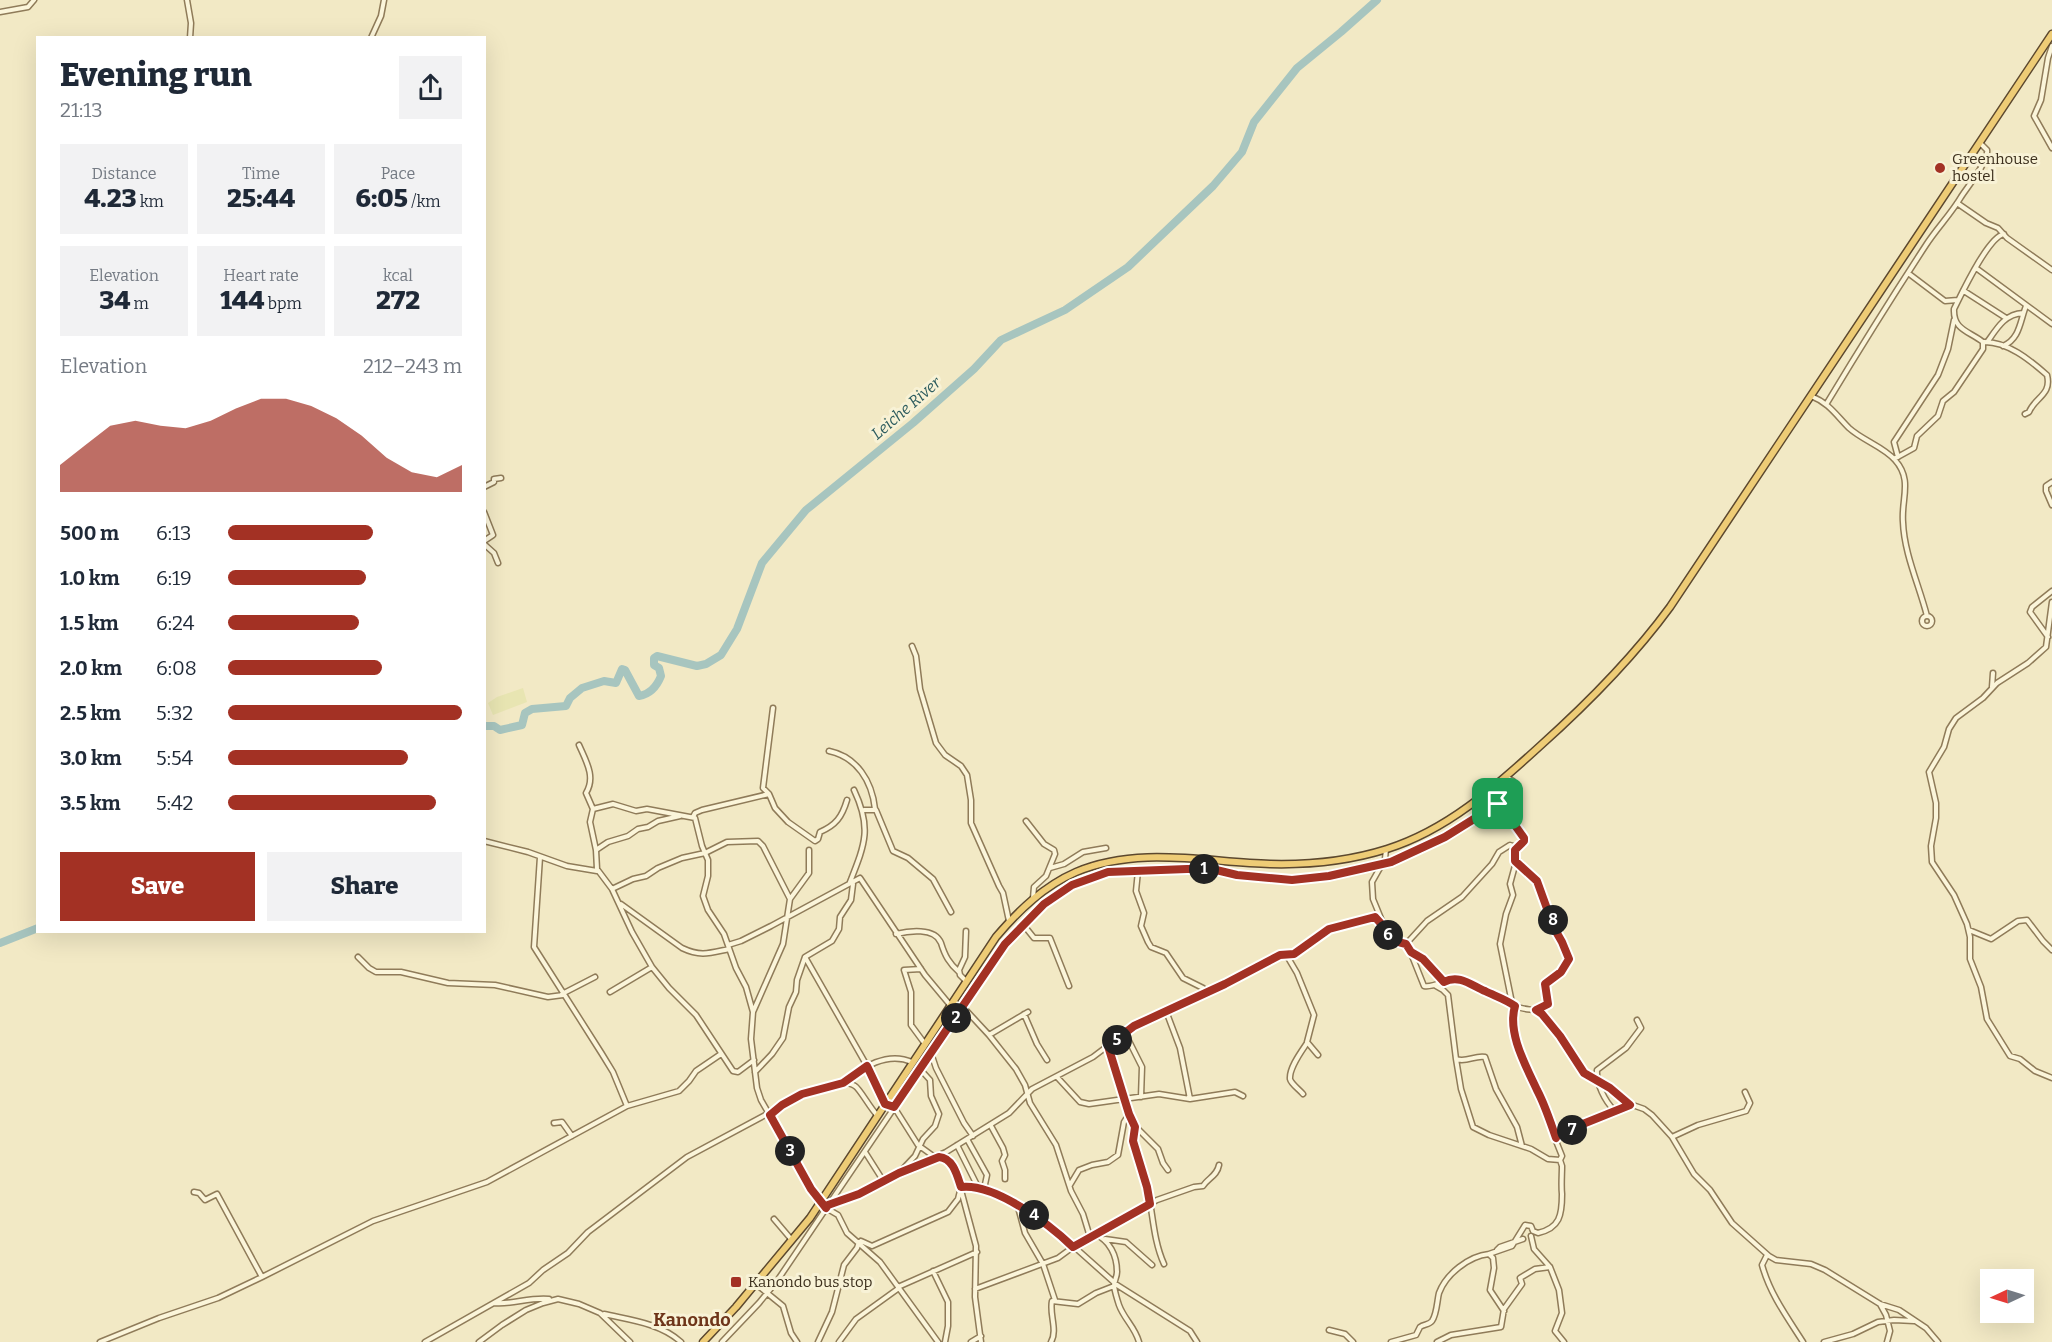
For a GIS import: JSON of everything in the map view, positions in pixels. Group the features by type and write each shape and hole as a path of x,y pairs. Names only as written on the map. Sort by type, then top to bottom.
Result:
{"highway":[{"path":"703,1342 756,1284 810,1218 966,981 1009,921 1033,899 1076,872 1124,859 1162,856 1269,864 1308,864 1344,859 1386,849 1435,828 1486,795 1585,705 1647,637 1689,579 2052,34"}],"street":[{"path":"0,12 28,7 33,0"},
{"path":"188,0 191,16 190,36"},
{"path":"372,36 381,16 384,0"},
{"path":"2052,46 2041,100 2034,116 2052,148"},
{"path":"1827,403 1841,377 1859,352 1868,333 1988,156 1987,150 1980,143"},
{"path":"1958,203 1986,223 1998,228 2052,270"},
{"path":"1927,616 1904,535 1903,513 1906,486 1896,458 1894,442 1938,375 1948,349 1954,309 1958,300 1994,239 2004,234"},
{"path":"1976,268 2052,324"},
{"path":"1908,273 1954,309"},
{"path":"1964,291 2006,318"},
{"path":"1945,301 1958,300"},
{"path":"2002,346 2014,338 2026,306"},
{"path":"1896,458 1914,448 1917,436 1938,416 1943,402 1954,392 1961,379 1980,357 1986,342 2006,318 2023,313"},
{"path":"1954,320 1962,329 1986,342 2002,346 2031,361 2048,378 2045,394 2025,414"},
{"path":"1811,396 1827,403 1855,433 1896,458"},
{"path":"486,486 494,482 494,479 501,478"},
{"path":"2052,482 2046,488 2052,505"},
{"path":"486,517 493,536 486,541"},
{"path":"486,544 494,553 498,563"},
{"path":"2048,638 2032,617 2030,610 2052,591"},
{"path":"2052,602 2046,647 1956,718 1944,747 1929,772 1936,803 1931,846 1932,862 1954,895 1969,930 1970,960 1981,987 1988,1023 2010,1056 2020,1059 2035,1071 2052,1078"},
{"path":"912,646 920,689 936,743 945,755 961,766 967,775 971,800 971,823 1003,893 1009,921"},
{"path":"1992,688 1993,673"},
{"path":"773,708 763,788 776,808 788,822 815,841 820,832 837,822 842,816 847,800"},
{"path":"579,745 589,769 590,784 586,793 592,809 590,822 598,871 612,889 632,932 652,967 696,1015 736,1073 754,1060"},
{"path":"829,752 847,757 861,771 871,791 875,809 893,851 908,858 933,879 951,912"},
{"path":"722,1342 767,1293 794,1258 1005,944 1044,904 1072,885 1108,872 1212,869 1237,875 1292,880 1329,876 1380,866 1445,837 1498,804 1509,796 1514,785 1513,781 1506,777"},
{"path":"755,1072 783,1038 789,1007 795,995 797,980 805,957 832,941 839,929 840,917 851,900 852,884 850,882 861,858 866,830 862,811 864,810 854,790"},
{"path":"693,817 695,813 702,810 769,794"},
{"path":"592,809 613,804 636,812 647,809 685,815 696,820 709,866 703,896 706,906 724,934 746,987 753,1012"},
{"path":"1389,1342 1416,1335 1420,1327 1431,1322 1441,1290 1449,1276 1474,1258 1491,1256 1500,1247 1554,1227 1561,1218 1560,1160 1562,1153 1543,1103 1521,1056 1514,1022 1514,1005 1500,945 1506,914 1513,895 1510,884 1516,862 1517,847 1524,841 1524,838 1498,804"},
{"path":"864,810 875,809"},
{"path":"596,849 608,842 628,836 638,829 645,829 658,821 685,815"},
{"path":"1026,821 1044,844 1055,851 1046,876 1034,887 1033,899"},
{"path":"486,842 567,866 598,871"},
{"path":"612,889 633,879 646,876 674,861 705,853 727,842 758,842 763,846 790,899"},
{"path":"1406,944 1427,921 1462,897 1492,864 1502,849 1510,845 1517,847"},
{"path":"1050,868 1064,864 1083,852 1106,848"},
{"path":"1386,849 1385,859 1371,888 1372,899 1389,938 1406,944 1411,952 1422,984 1427,987 1436,986 1453,978 1463,980 1514,1005 1536,1010 1560,1036 1582,1071 1610,1088 1630,1105"},
{"path":"809,850 808,873 790,899 783,944 753,1012 751,1039 758,1095 811,1189 838,1215 844,1230 880,1262 938,1342"},
{"path":"540,857 534,947 613,1072 627,1106"},
{"path":"1516,862 1537,881 1554,928 1569,959 1561,972 1545,984 1548,1004 1536,1010"},
{"path":"1138,871 1136,891 1144,913 1141,926 1148,942 1151,947 1166,953 1183,978 1203,988 1206,993"},
{"path":"619,902 635,916 682,948 693,954 704,954 729,947 860,878 921,969 952,1003 963,1007 1016,1069 1033,1109 1056,1145 1069,1186 1092,1236"},
{"path":"1375,917 1377,911"},
{"path":"1375,917 1385,928"},
{"path":"827,1206 859,1194 899,1173 938,1157 991,1126 1009,1113 1027,1093 1108,1046 1125,1032 1280,955 1287,956 1303,948 1329,929 1375,917"},
{"path":"1969,930 1988,939 1994,939 2018,921 2025,919 2030,921 2039,937 2052,950"},
{"path":"1020,927 1026,928 1034,938 1050,938 1069,986"},
{"path":"959,972 965,957 966,931"},
{"path":"896,934 914,932 934,936 941,943 947,960 966,981"},
{"path":"1411,952 1423,959 1444,982"},
{"path":"1287,956 1297,973 1314,1015 1307,1043 1296,1060 1290,1079 1303,1095"},
{"path":"358,957 376,972 401,972 448,982 495,985 548,997 563,994 595,977"},
{"path":"805,957 867,1066 885,1104 894,1107 920,1148 938,1157 944,1157 950,1162 961,1187 977,1252 975,1288 981,1342"},
{"path":"610,992 652,967"},
{"path":"921,969 904,970 911,992 911,1025 925,1044"},
{"path":"1436,986 1448,995 1461,1089 1473,1127 1489,1136 1522,1146 1548,1159 1560,1160"},
{"path":"1166,1011 1180,1048 1190,1100"},
{"path":"989,1035 1026,1013 1037,1044 1047,1060"},
{"path":"1614,1110 1608,1104 1596,1072 1598,1068 1611,1061 1626,1048 1641,1028 1637,1020"},
{"path":"1125,1032 1142,1067 1141,1097"},
{"path":"1307,1043 1318,1056"},
{"path":"1108,1046 1124,1100 1135,1127 1158,1149 1162,1163 1168,1170"},
{"path":"931,1053 936,1068 973,1136"},
{"path":"100,1342 159,1318 218,1298 374,1221 487,1182 627,1106 679,1091 690,1081 696,1071 722,1054"},
{"path":"425,1342 529,1282 568,1253 580,1238 687,1158 802,1094 843,1083 867,1066 897,1057 912,1062"},
{"path":"1456,1059 1461,1061 1485,1057 1496,1089 1517,1127 1522,1146"},
{"path":"899,1173 920,1148 925,1136 935,1126 939,1114 931,1096 930,1080 920,1070"},
{"path":"1057,1077 1080,1102 1089,1104 1159,1094 1190,1100 1235,1092 1243,1096"},
{"path":"843,1083 857,1087 866,1103 877,1115"},
{"path":"1672,1137 1692,1127 1746,1111 1750,1103 1744,1092"},
{"path":"1556,1138 1558,1134 1575,1129 1614,1110 1630,1105 1640,1107 1652,1114 1672,1137 1694,1174 1710,1190 1732,1223 1767,1255 1776,1260 1817,1266 1880,1304 1897,1309 1926,1327 1936,1342"},
{"path":"1069,1186 1079,1170 1108,1162 1118,1155 1124,1122 1129,1114"},
{"path":"554,1123 562,1122 572,1136"},
{"path":"991,1126 1005,1155 1002,1161 1005,1179"},
{"path":"1135,1127 1133,1141 1147,1187 1153,1225 1164,1264"},
{"path":"968,1139 987,1175 984,1189"},
{"path":"957,1145 978,1187"},
{"path":"865,1151 884,1182"},
{"path":"975,1288 1058,1258 1073,1247 1150,1204 1194,1187 1203,1186 1216,1173 1219,1166"},
{"path":"961,1187 984,1189 1033,1214 1114,1285 1190,1331 1197,1342"},
{"path":"858,1241 872,1246 904,1233 929,1219 945,1214 953,1208 961,1187"},
{"path":"194,1192 199,1193 205,1200 217,1194 262,1277"},
{"path":"1017,1206 1025,1233 1042,1264 1055,1300"},
{"path":"774,1219 791,1239"},
{"path":"1512,1246 1526,1225 1531,1226 1533,1231 1538,1233"},
{"path":"1092,1236 1126,1242 1152,1265"},
{"path":"1531,1236 1534,1249 1550,1267 1559,1290 1562,1309 1555,1331 1564,1342"},
{"path":"1105,1239 1110,1245 1116,1262 1117,1275 1114,1285 1121,1310 1134,1327 1139,1342"},
{"path":"1496,1251 1512,1246 1523,1239"},
{"path":"818,1342 835,1304 844,1265 858,1241"},
{"path":"839,1342 856,1319 898,1288 933,1270 977,1252"},
{"path":"1767,1255 1762,1265 1769,1286 1779,1306 1803,1342"},
{"path":"1491,1256 1494,1268 1490,1290 1503,1311"},
{"path":"1437,1342 1451,1335 1498,1328 1503,1324 1503,1311 1512,1295 1522,1285 1521,1277 1535,1269 1550,1267"},
{"path":"933,1270 948,1302 945,1342"},
{"path":"756,1284 783,1306 791,1333 797,1342"},
{"path":"1055,1300 1078,1304 1114,1285"},
{"path":"494,1303 526,1299 566,1300 600,1313 636,1320 673,1335 681,1342"},
{"path":"479,1342 515,1317 553,1299"},
{"path":"1051,1342 1054,1334 1051,1307 1052,1301 1055,1300"},
{"path":"1880,1304 1891,1333 1887,1342"},
{"path":"600,1313 630,1342"},
{"path":"1824,1342 1853,1334 1876,1322 1914,1321"},
{"path":"1329,1330 1344,1334 1353,1342"},
{"path":"971,1342 981,1335"}],"shaded area":[{"path":"523,688 527,702 493,715 488,703 497,697"}],"waterway":[{"name":"Leiche River","path":"486,726 494,726 500,730 522,725 525,713 532,709 566,706 570,698 582,688 604,681 616,683 622,669 625,670 639,696 643,695 653,689 661,676 659,668 654,665 654,658 657,656 697,666 706,664 721,655 737,629 762,563 806,510 913,423 974,369 1001,340 1065,310 1128,267 1213,186 1242,152 1254,122 1297,68 1377,0"},
{"name":"Leiche River","path":"0,943 36,929"}],"place":[{"name":"Greenhouse hostel","path":"1940,168"},
{"name":"Kanondo bus stop","path":"736,1282"}],"district":[{"name":"Kanondo","path":"692,1320"}],"route":[{"path":"1498,804 1523,835 1524,841 1515,850 1515,861 1537,881 1554,928 1569,959 1561,972 1545,984 1547,1006 1536,1010 1560,1036 1584,1073 1615,1091 1630,1105 1558,1134 1556,1138 1521,1056 1513,1014 1515,1006 1463,980 1453,978 1444,982 1423,959 1411,952 1406,944 1389,938 1385,928 1375,917 1329,929 1294,954 1280,955 1225,984 1158,1014 1134,1026 1108,1046 1135,1127 1133,1141 1150,1204 1073,1247 1033,1214 1013,1203 984,1189 971,1186 961,1187 956,1171 944,1157 899,1173 859,1194 828,1205 826,1208 811,1189 770,1115 791,1099 843,1083 867,1066 885,1104 894,1107 1005,944 1044,904 1072,885 1108,872 1187,869 1212,869 1237,875 1292,880 1329,876 1391,862 1445,837 1498,804"}]}
